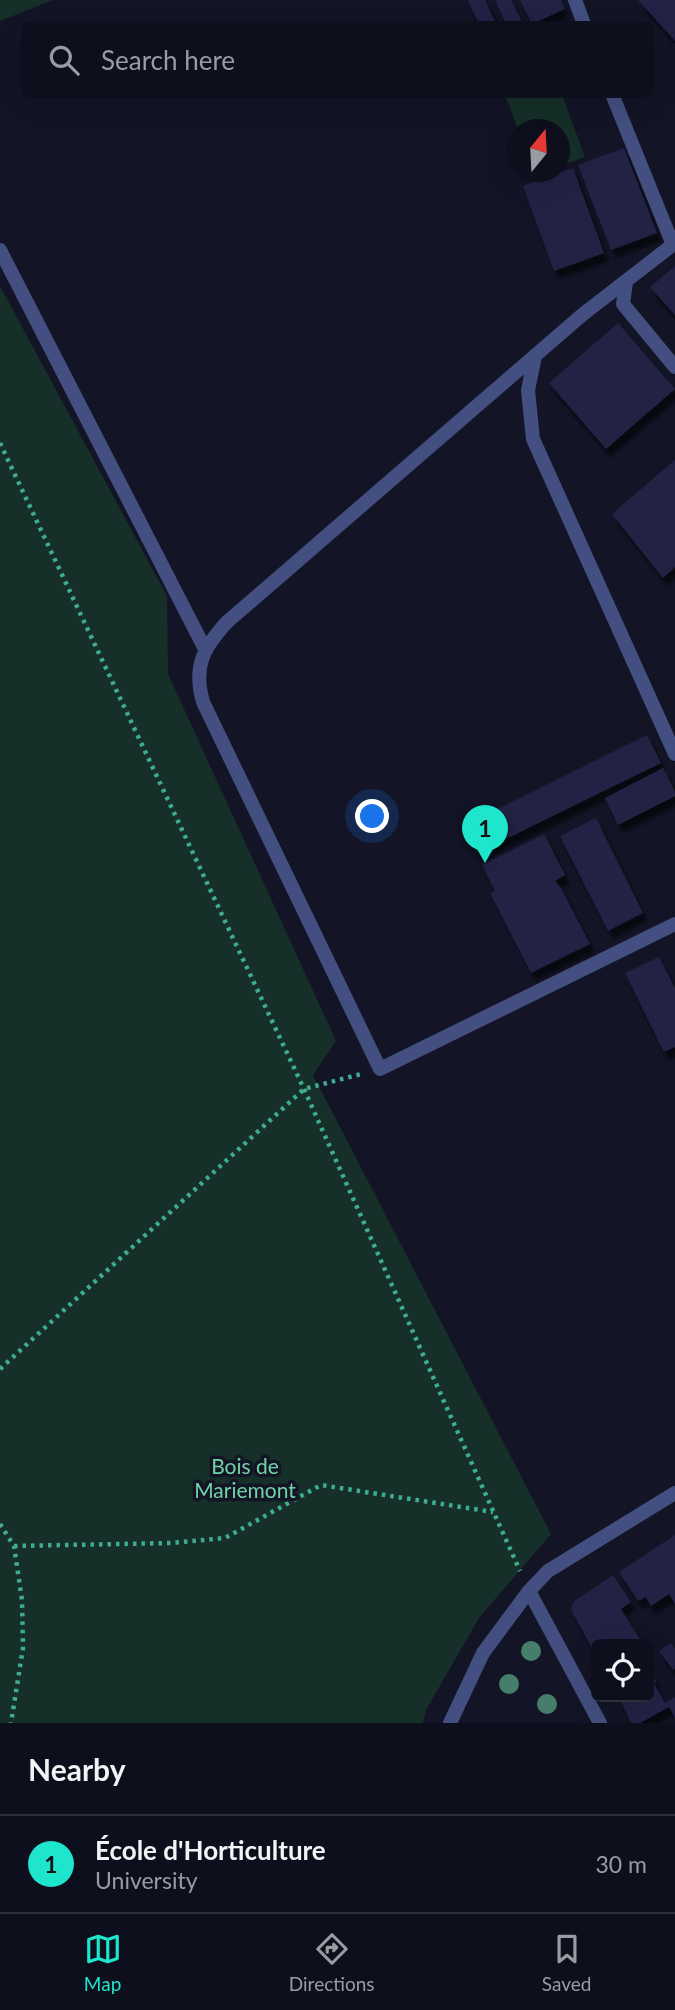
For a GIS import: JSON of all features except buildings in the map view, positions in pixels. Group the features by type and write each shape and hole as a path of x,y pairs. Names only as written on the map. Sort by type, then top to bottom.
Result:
{"street":[{"path":"575,0 583,21"},
{"path":"614,98 674,244 582,315 227,622 205,649 197,683 203,702 380,1069 675,924"},
{"path":"0,250 205,649"},
{"path":"626,282 623,304 675,368"},
{"path":"535,356 528,390 533,439 675,754"},
{"path":"450,1723 484,1653 529,1591 548,1571 675,1493"},
{"path":"529,1591 600,1723"}],"path":[{"path":"0,443 304,1089 529,1591"},
{"path":"0,1369 304,1089 380,1069"},
{"path":"14,1546 171,1543 225,1538 321,1485 494,1512"},
{"path":"0,1524 14,1546 22,1600 23,1648 11,1723"}],"green space":[{"path":"0,0 53,0 0,21"},
{"path":"506,98 563,98 585,157 570,162 570,119 514,119"},
{"name":"Bois de Mariemont","path":"0,286 167,596 168,674 336,1041 313,1075 551,1534 479,1618 426,1710 423,1723 0,1723"}],"place":[{"name":"École d'Horticulture","path":"485,863"}]}
